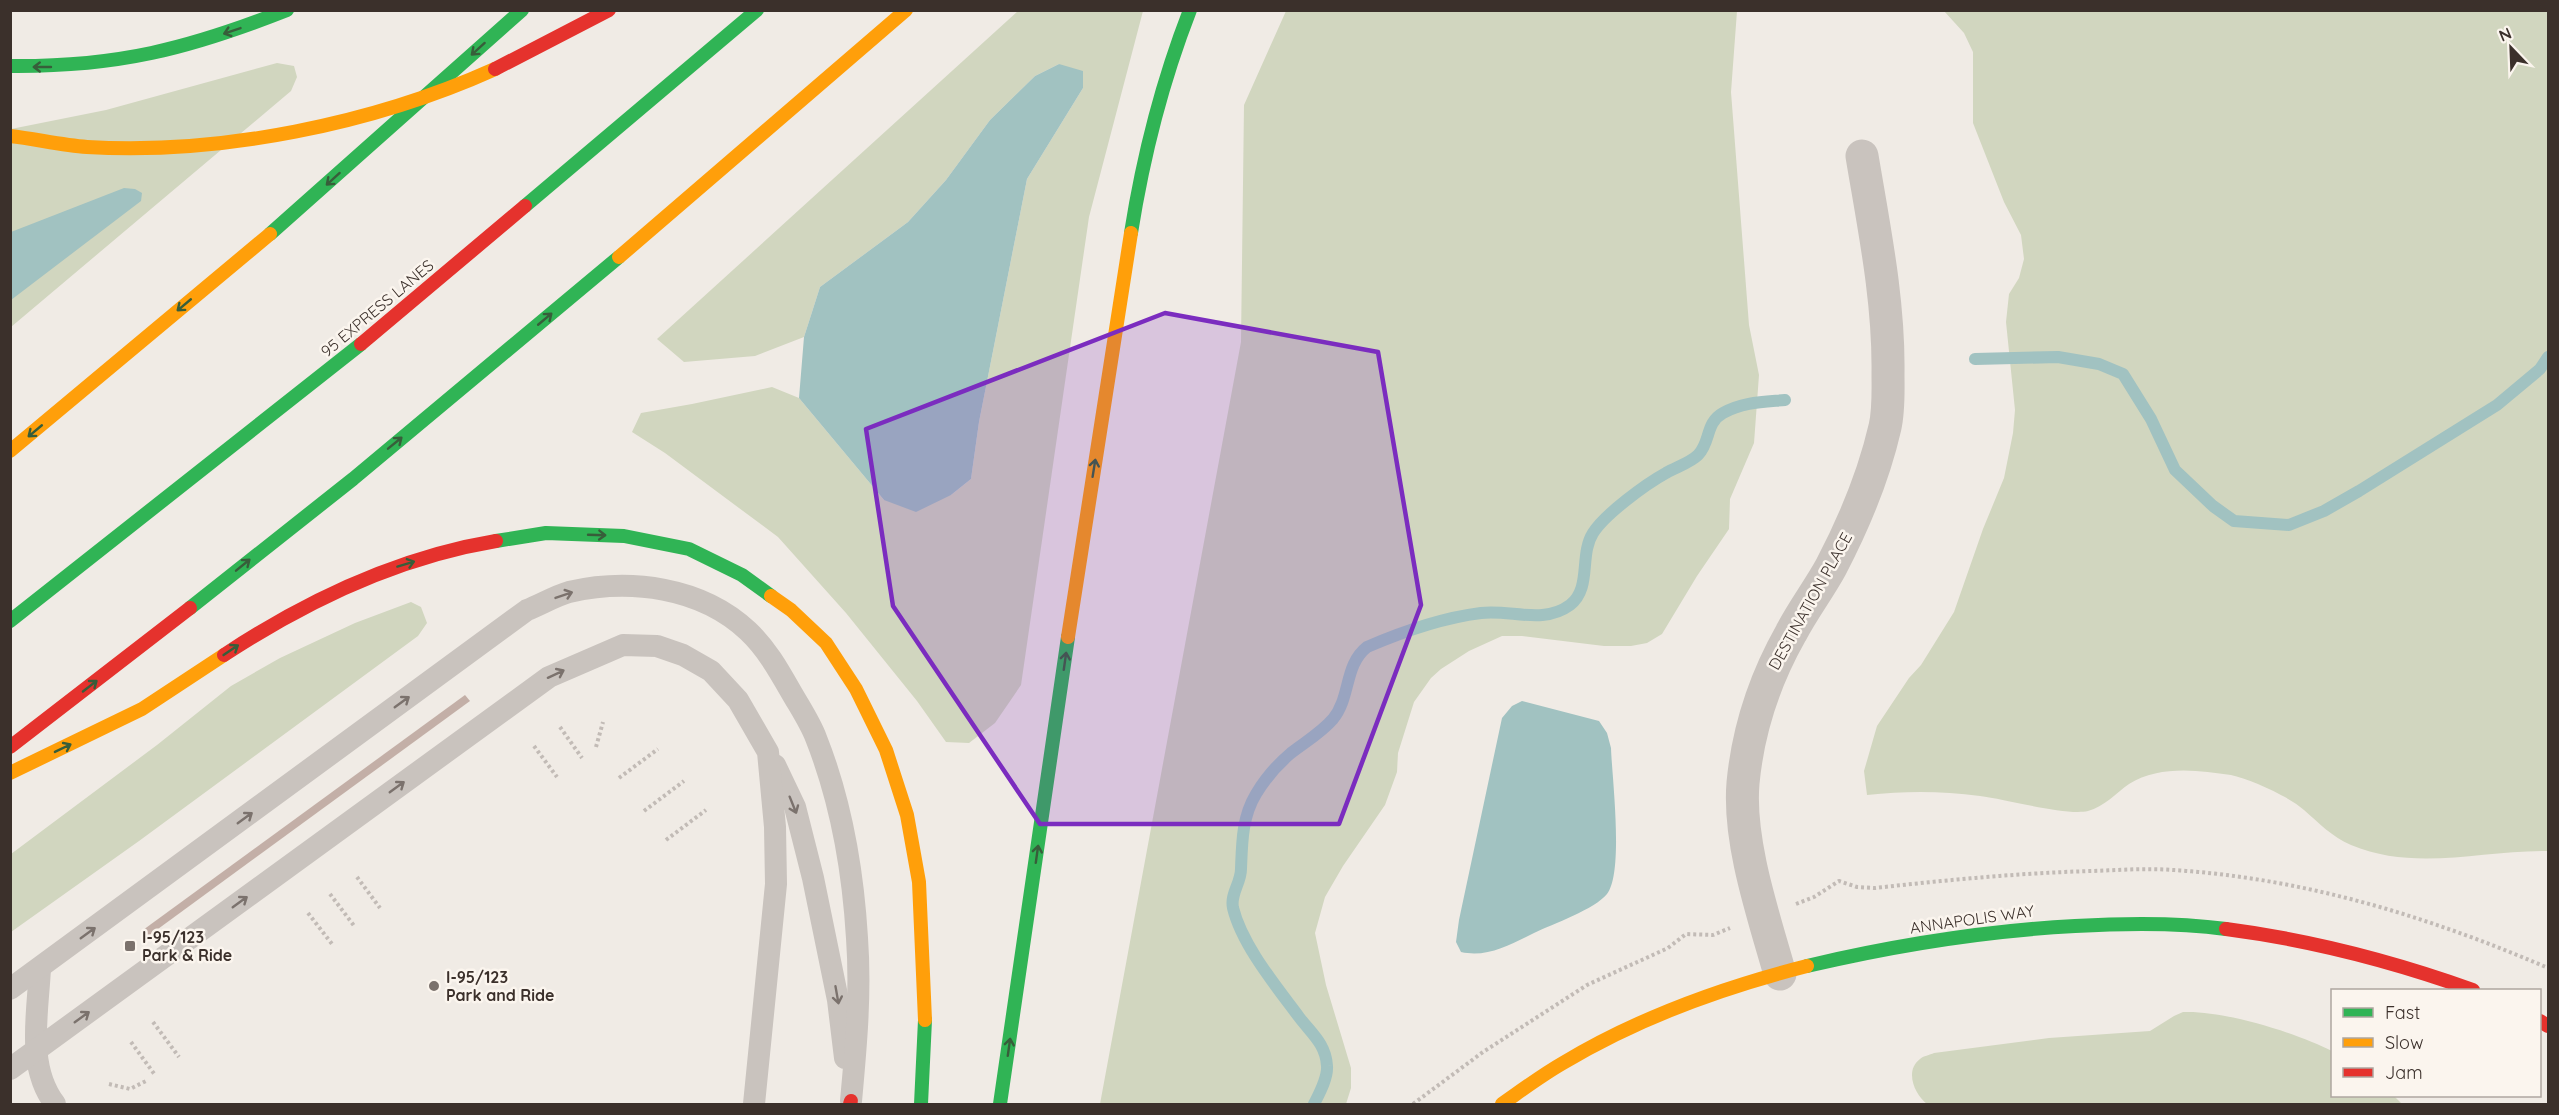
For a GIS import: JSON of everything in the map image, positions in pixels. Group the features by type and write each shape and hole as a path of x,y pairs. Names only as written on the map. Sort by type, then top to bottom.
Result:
{"main road":[{"path":"10,66 48,67 102,63 149,56 225,34 287,10"},
{"path":"10,451 294,213 522,10"},
{"path":"10,136 87,147 198,146 333,122 441,91 544,46 609,10"},
{"name":"95 EXPRESS LANES","path":"10,621 350,353 757,10"},
{"path":"10,747 195,604 374,460 649,233 906,10"},
{"path":"1000,1104 1094,463 1141,172 1171,60 1190,10"},
{"path":"10,773 142,708 239,645 321,598 400,565 473,545 546,533 624,536 688,549 742,575 791,610 826,643 856,689 886,750 907,815 919,882 925,1010 921,1104"},
{"name":"ANNAPOLIS WAY","path":"1502,1104 1547,1074 1620,1034 1692,1002 1780,974 1884,948 1959,936 2045,926 2178,924 2231,929 2325,945 2382,958 2470,989"}],"street":[{"name":"DESTINATION PLACE","path":"1780,974 1748,853 1743,813 1743,784 1752,730 1769,676 1791,632 1846,539 1875,462 1885,425 1888,354 1882,282 1862,156"}],"lane":[{"path":"10,989 527,610 568,592 619,586 670,590 710,604 748,631 773,660 816,736 837,799 857,936 860,1002 850,1103"},
{"path":"10,1069 549,677 623,645 657,646 683,655 711,671 738,699 795,807 813,878 838,1000 850,1103"},
{"path":"754,1104 776,884 775,827 768,752"},
{"path":"40,968 35,1051 49,1097 55,1104"}],"path":[{"path":"596,747 603,722"},
{"path":"560,727 582,758"},
{"path":"534,746 557,777"},
{"path":"619,778 658,749"},
{"path":"644,811 684,781"},
{"path":"666,840 706,810"},
{"path":"357,877 380,908"},
{"path":"1814,897 1839,881"},
{"path":"330,894 355,927"},
{"path":"308,913 332,944"},
{"path":"1413,1104 1491,1046 1587,985 1668,948 1686,934 1713,935"},
{"path":"153,1022 179,1057"},
{"path":"131,1042 155,1075"},
{"path":"109,1084 130,1089 148,1080"}],"highlighted area":[{"path":"1165,313 1378,352 1421,605 1339,824 1040,824 893,606 866,429"}],"green space":[{"path":"1018,11 1143,11 1089,217 1021,685 995,723 969,743 946,742 917,701 846,613 778,537 665,453 632,432 641,413 772,387 799,398 884,500 951,495 971,479 979,422 1027,179 1083,88 1059,64 1035,76 990,120 946,180 908,222 820,287 804,337 755,356 684,362 657,339"},
{"path":"1286,11 1737,11 1731,92 1749,325 1759,375 1754,443 1730,499 1729,529 1662,634 1647,643 1631,646 1604,646 1522,636 1502,636 1469,651 1441,669 1431,678 1414,702 1398,753 1397,772 1385,805 1343,866 1325,897 1315,933 1326,985 1351,1068 1351,1088 1346,1104 1100,1104 1241,342 1244,105"},
{"path":"1944,11 2548,11 2548,851 2449,858 2400,857 2375,853 2338,838 2298,805 2269,789 2239,777 2205,772 2179,770 2153,774 2129,784 2099,806 2078,812 1951,793 1910,792 1867,795 1864,771 1877,726 1909,678 1921,665 1954,612 1983,529 2004,478 2013,433 2015,410 2006,322 2009,294 2019,278 2024,259 2021,235 2004,202 1973,123 1973,52 1964,33"},
{"path":"277,63 294,66 297,77 291,91 11,327 11,129 106,110"},
{"path":"411,602 421,607 427,623 418,636 11,932 11,854 157,745 231,686 280,658 355,623"},
{"path":"2183,1012 2218,1015 2280,1030 2317,1044 2331,1051 2331,1097 2395,1097 2402,1104 1927,1104 1913,1083 1915,1064 1921,1058 1934,1053 2049,1038 2150,1031"}],"water":[{"path":"1059,64 1083,71 1083,88 1027,179 979,422 971,479 951,495 916,512 884,500 799,398 804,337 820,287 908,222 946,180 990,120 1035,76"},
{"path":"124,188 135,189 142,193 141,201 11,300 11,232"},
{"path":"1522,701 1599,721 1607,733 1611,748 1616,824 1615,866 1612,883 1601,900 1573,916 1490,952 1461,952 1456,942 1459,920 1502,718 1512,706"}],"building":[{"path":"465,695 470,701 147,937 143,930"}],"waterway":[{"path":"1975,359 2058,357 2099,364 2123,374 2151,419 2175,470 2213,506 2234,521 2289,525 2324,511 2359,491 2497,405 2540,369 2548,357"},
{"path":"1314,1104 1326,1076 1324,1051 1252,951 1237,922 1232,903 1241,874 1245,821 1251,803 1260,788 1286,757 1333,719 1343,701 1355,663 1367,647 1452,618 1492,612 1538,615 1560,611 1577,598 1583,581 1589,542 1593,533 1607,517 1648,484 1698,455 1705,444 1713,422 1723,413 1746,405 1785,400"}],"traffic: fast":[{"path":"10,66 84,63 152,53 217,35 287,10"},
{"path":"270,234 522,10"},
{"path":"525,206 757,10"},
{"path":"1131,233 1154,120 1190,10"},
{"path":"190,608 353,479 619,257"},
{"path":"10,621 361,344"},
{"path":"496,541 546,533 624,536 689,549 742,575 771,596"},
{"path":"1000,1104 1068,637"},
{"path":"1807,966 1940,940 2007,931 2151,924 2226,929"},
{"path":"921,1104 925,1020"}],"traffic: slow":[{"path":"619,257 906,10"},
{"path":"10,136 87,147 138,148 190,146 242,140 295,132 398,106 495,69"},
{"path":"1068,637 1131,233"},
{"path":"10,451 270,234"},
{"path":"771,596 791,610 826,643 856,689 886,750 907,815 919,882 925,1020"},
{"path":"10,773 142,709 224,655"},
{"path":"1502,1104 1563,1063 1651,1018 1713,994 1807,966"}],"traffic: jam":[{"path":"495,69 609,10"},
{"path":"361,344 525,206"},
{"path":"224,655 287,617 354,584 424,558 496,541"},
{"path":"10,747 190,608"},
{"path":"2226,929 2289,939 2351,953 2470,989"},
{"path":"2541,1022 2548,1026"}],"place":[{"name":"I-95/123 Park & Ride","path":"130,946"},
{"name":"I-95/123 Park and Ride","path":"434,986"}]}
